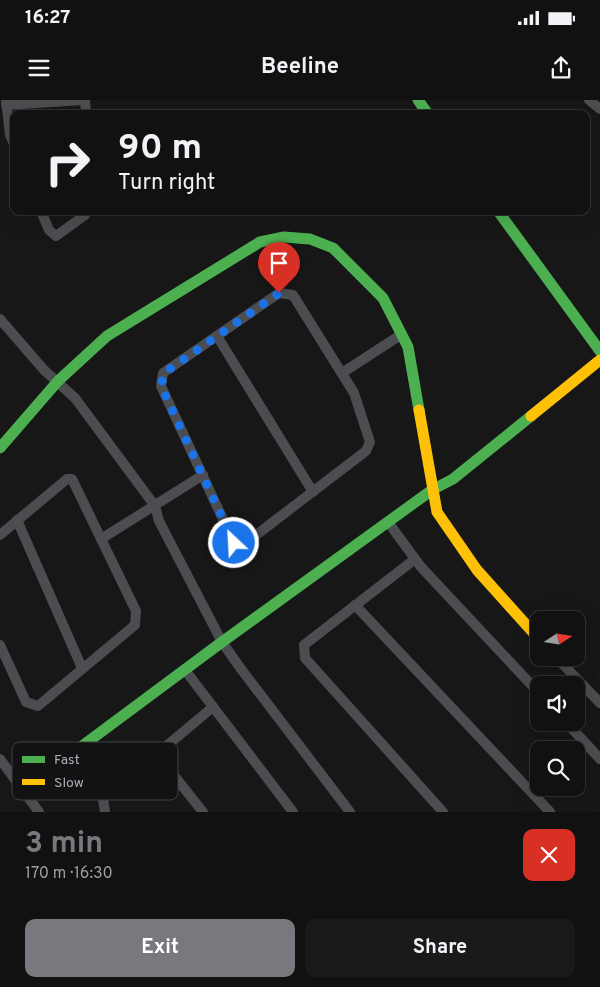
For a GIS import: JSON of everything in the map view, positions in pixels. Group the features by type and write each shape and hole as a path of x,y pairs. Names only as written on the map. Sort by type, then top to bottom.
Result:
{"street":[{"path":"10,135 6,103 84,100"},
{"path":"589,100 600,109"},
{"path":"43,215 49,230 56,236 85,215"},
{"path":"501,215 598,344"},
{"path":"0,448 58,381 107,336 260,242 284,237 310,239 333,248 383,298 408,347 437,512 477,570 530,629"},
{"path":"279,293 293,295 342,373 354,393 370,442 366,451 244,545 234,543 161,386 164,373 279,293"},
{"path":"0,319 44,370 76,398 154,506 159,521 222,642 275,715 350,812"},
{"path":"342,373 402,334"},
{"path":"217,336 313,492"},
{"path":"88,742 432,490 453,479 600,360"},
{"path":"102,539 203,475"},
{"path":"0,534 67,479 72,479 136,611 134,625 38,706 26,702 0,645"},
{"path":"17,520 82,668"},
{"path":"388,522 415,559 530,683"},
{"path":"415,559 304,645 305,658 443,812"},
{"path":"355,605 550,812"},
{"path":"565,666 600,703"},
{"path":"185,670 293,812"},
{"path":"171,742 213,707"},
{"path":"574,731 600,759"},
{"path":"0,759 12,775"},
{"path":"178,780 203,812"},
{"path":"30,800 39,812"}],"traffic: fast":[{"path":"418,100 425,110"},
{"path":"501,215 600,351"},
{"path":"0,448 58,381 107,336 260,242 284,237 310,239 333,248 383,298 408,347 419,410"},
{"path":"88,742 432,490 453,479 531,416"}],"traffic: slow":[{"path":"531,416 600,360"},
{"path":"419,410 437,512 477,570 530,629"}],"route":[{"path":"234,543 161,386 164,373 279,293"}]}
